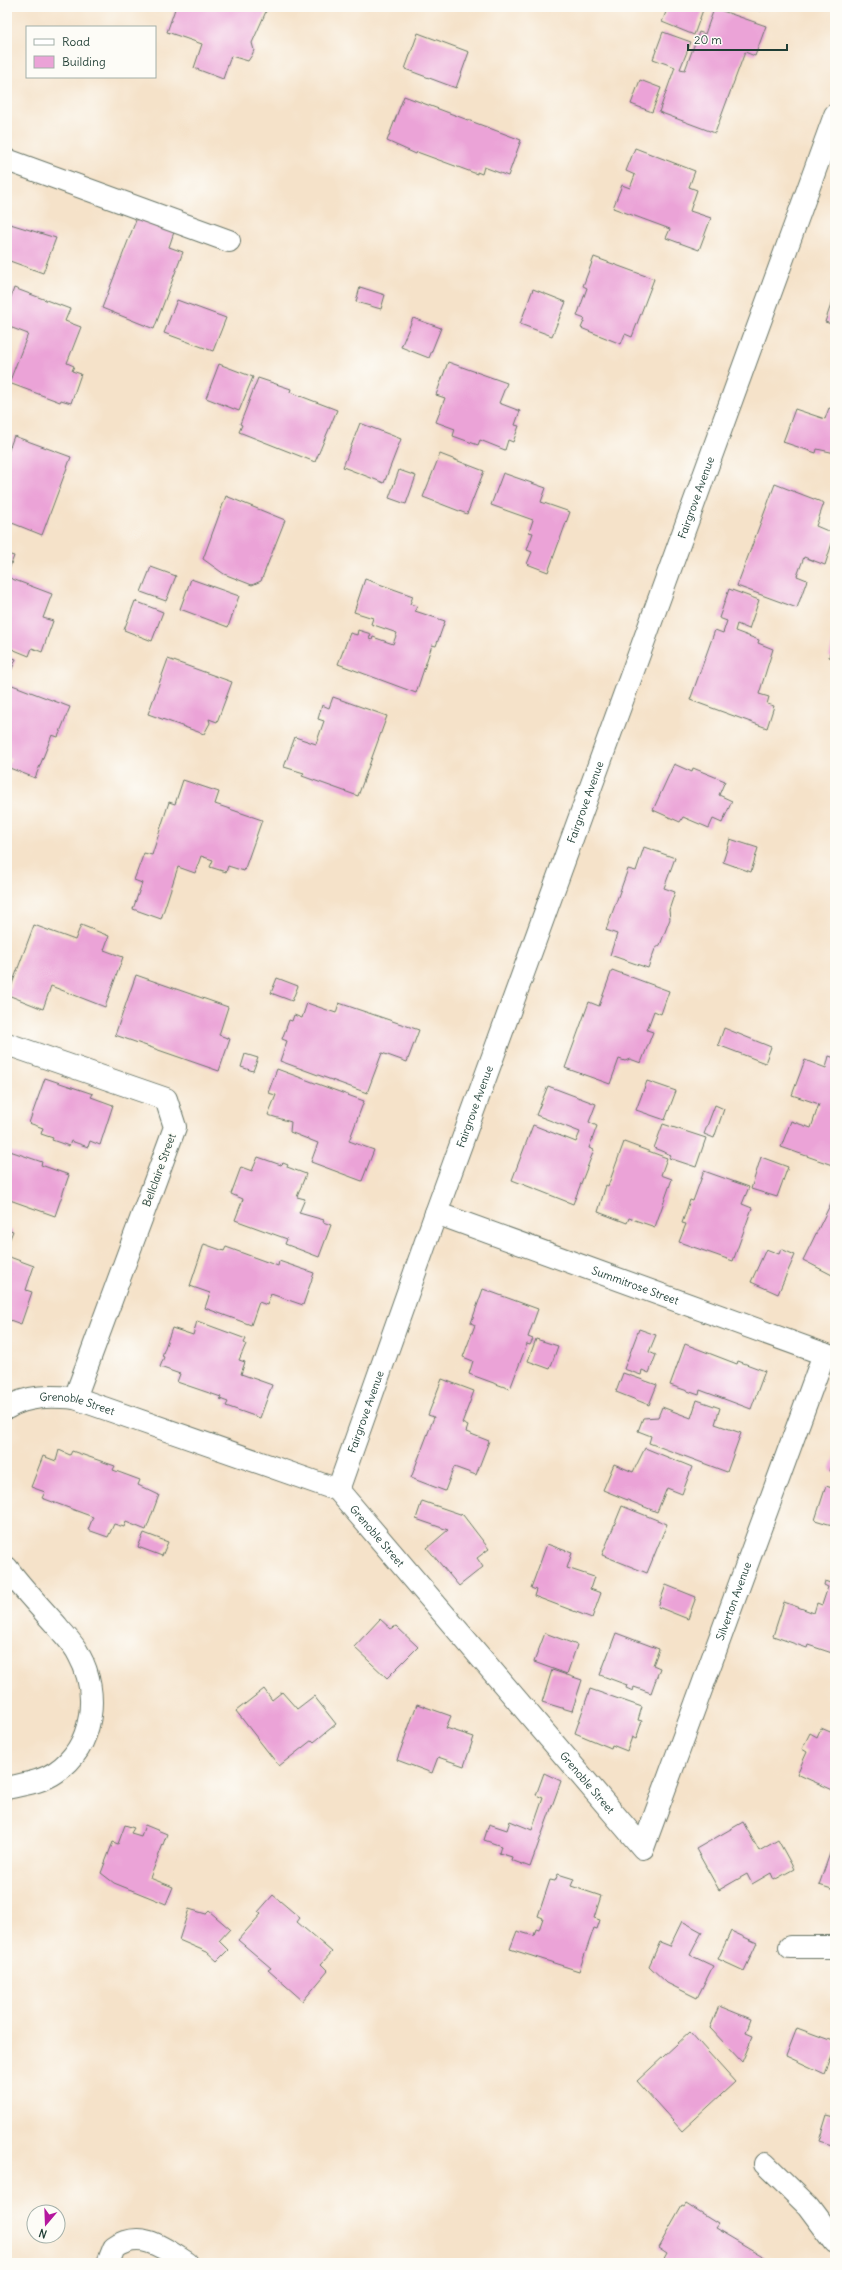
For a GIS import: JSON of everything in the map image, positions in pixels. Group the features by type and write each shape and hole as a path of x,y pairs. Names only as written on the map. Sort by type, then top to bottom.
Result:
{"street":[{"name":"Fairgrove Avenue","path":"338,1490 436,1213 835,115"},
{"path":"7,160 229,241"},
{"name":"Bellclaire Street","path":"7,1044 166,1099 175,1127 75,1398"},
{"name":"Summitrose Street","path":"436,1213 829,1356"},
{"name":"Silverton Avenue","path":"643,1848 829,1356"},
{"name":"Grenoble Street","path":"7,1408 16,1403 35,1397 75,1398 338,1490 643,1848"},
{"path":"7,1568 79,1654 91,1688 92,1706 89,1725 81,1744 71,1759 56,1772 40,1780 7,1788"},
{"path":"790,1947 835,1947"},
{"path":"765,2164 808,2206 835,2242"},
{"path":"108,2263 114,2248 130,2240 140,2239 157,2244 187,2263"}],"building":[{"path":"170,7 268,7 252,43 254,50 252,55 248,61 231,56 223,79 194,68 202,44 167,32 175,9"},
{"path":"668,7 704,7 694,35 662,22"},
{"path":"711,7 766,26 755,56 745,52 715,133 659,112 675,67 653,59 663,32 691,42 680,69 685,70 699,32 705,34 714,9"},
{"path":"749,7 762,7 761,11"},
{"path":"418,33 469,52 456,88 405,69"},
{"path":"640,80 661,88 652,112 631,104"},
{"path":"404,96 521,140 508,176 484,167 482,174 477,172 477,174 417,152 416,154 387,141"},
{"path":"635,148 695,171 689,187 697,190 690,211 711,218 699,250 666,238 670,229 613,208 622,185 630,188 635,175 626,171"},
{"path":"138,215 175,229 169,247 183,252 154,329 102,308"},
{"path":"7,223 56,238 43,273 7,260"},
{"path":"594,257 654,279 632,337 625,334 621,344 581,328 585,319 577,316 587,288 583,286"},
{"path":"360,287 385,295 381,309 356,302"},
{"path":"14,288 70,309 65,321 81,327 67,363 74,366 72,371 81,374 71,403 61,400 60,402 9,383 28,334 7,326 7,308"},
{"path":"533,289 566,302 552,336 520,324"},
{"path":"835,293 835,325 825,322"},
{"path":"177,300 226,318 213,351 164,333"},
{"path":"413,318 441,328 429,358 401,347"},
{"path":"448,362 507,383 499,403 520,411 515,425 519,426 513,442 508,440 505,450 480,440 478,445 453,436 455,429 436,422 445,398 436,395"},
{"path":"219,364 253,377 239,411 206,398"},
{"path":"258,378 291,389 290,392 337,410 315,462 239,432 242,425 240,424"},
{"path":"829,408 835,410 835,453 817,449 816,453 783,442 795,409 825,419"},
{"path":"360,423 401,439 384,483 343,467"},
{"path":"14,436 71,457 42,535 7,521 7,455"},
{"path":"440,454 484,471 467,514 423,497"},
{"path":"399,470 416,476 406,504 389,498"},
{"path":"503,473 546,488 541,502 570,512 548,572 527,564 532,552 527,550 533,533 529,532 533,520 491,505"},
{"path":"775,484 824,503 816,526 835,534 825,565 804,557 797,576 807,580 797,608 737,586"},
{"path":"226,496 285,520 261,581 252,585 224,574 203,559"},
{"path":"7,554 14,556 7,575"},
{"path":"151,567 176,576 166,601 141,592"},
{"path":"7,577 52,594 43,618 53,621 42,652 32,648 29,656 7,647"},
{"path":"191,579 239,596 228,627 180,609"},
{"path":"365,579 413,596 410,604 417,606 415,611 445,621 436,646 432,645 416,693 338,664 350,633 357,635 358,630 371,634 369,639 372,640 373,637 393,644 397,633 371,624 373,618 354,612"},
{"path":"729,589 759,600 749,629 737,624 735,631 759,640 758,643 773,649 759,694 769,697 767,704 774,706 767,728 690,700 715,630 723,633 727,621 719,618"},
{"path":"135,601 163,612 152,641 124,630"},
{"path":"835,637 835,659 829,657"},
{"path":"7,656 16,659 7,681"},
{"path":"168,659 232,682 217,722 209,719 210,723 204,734 148,714"},
{"path":"7,683 70,707 58,737 52,735 35,778 7,767 11,759 7,758"},
{"path":"333,697 387,716 358,796 302,776 304,773 284,767 295,737 316,744 324,721 318,719 322,705 329,708"},
{"path":"674,764 692,772 693,768 725,781 719,795 732,801 722,823 713,819 709,828 683,817 680,822 653,810"},
{"path":"183,780 219,792 215,804 262,820 244,871 228,866 226,872 210,867 213,860 201,856 195,873 178,867 161,919 133,909 142,883 134,880 144,853 152,855 169,802 175,804"},
{"path":"730,839 758,848 751,872 723,862"},
{"path":"644,847 675,858 664,888 675,892 669,910 670,919 660,945 655,949 648,968 610,955 617,934 606,930 628,869 636,871"},
{"path":"34,925 75,940 81,925 109,936 104,950 123,957 105,1007 51,986 43,1009 8,995"},
{"path":"612,970 669,991 661,1014 654,1011 647,1030 653,1032 641,1063 630,1059 625,1061 619,1059 610,1084 565,1068 589,1002 599,1006"},
{"path":"136,975 228,1007 219,1035 230,1039 219,1071 115,1035"},
{"path":"277,978 298,986 292,1001 271,993"},
{"path":"307,1003 336,1013 339,1003 419,1030 407,1062 382,1053 367,1093 280,1061 287,1041 282,1039 289,1020 292,1021 294,1015 302,1018"},
{"path":"724,1028 771,1047 765,1063 718,1045"},
{"path":"245,1054 258,1058 253,1071 241,1067"},
{"path":"829,1056 835,1058 835,1166 781,1147 791,1121 811,1128 819,1104 792,1095 805,1060 826,1068"},
{"path":"277,1069 364,1101 349,1141 374,1150 362,1181 311,1162 318,1143 290,1132 291,1122 268,1115 276,1095 268,1093"},
{"path":"45,1078 93,1094 91,1097 113,1105 100,1145 90,1141 88,1147 71,1141 69,1146 41,1134 43,1128 29,1123"},
{"path":"647,1081 676,1091 665,1120 636,1110"},
{"path":"548,1086 596,1104 589,1122 597,1126 589,1148 594,1150 573,1204 512,1180 533,1125 576,1142 580,1132 536,1115"},
{"path":"715,1105 724,1109 714,1138 704,1134"},
{"path":"663,1124 706,1138 696,1167 669,1158 671,1155 654,1148"},
{"path":"624,1142 667,1158 661,1175 672,1179 655,1227 629,1218 627,1223 598,1212 606,1185 608,1186"},
{"path":"7,1150 42,1162 41,1165 69,1175 55,1216 7,1199"},
{"path":"258,1157 281,1165 283,1163 288,1165 287,1167 306,1174 297,1197 305,1199 299,1213 324,1220 323,1222 331,1225 319,1257 285,1244 287,1239 235,1220 243,1199 231,1194 241,1167 252,1171"},
{"path":"761,1157 788,1167 777,1197 751,1189"},
{"path":"704,1171 749,1187 742,1204 752,1208 733,1261 679,1242 686,1224 682,1223 690,1200 693,1201"},
{"path":"835,1195 835,1274 834,1276 803,1260"},
{"path":"7,1229 13,1231 7,1246"},
{"path":"204,1244 224,1251 226,1247 278,1266 279,1261 314,1273 303,1305 271,1294 267,1305 259,1302 251,1325 205,1308 210,1293 190,1286"},
{"path":"766,1249 779,1254 781,1249 795,1255 778,1294 751,1282"},
{"path":"7,1256 34,1266 26,1290 32,1292 21,1324 7,1319"},
{"path":"483,1289 538,1309 528,1337 533,1339 530,1345 527,1344 510,1389 469,1374 473,1361 463,1357 475,1325 471,1323"},
{"path":"197,1321 246,1339 244,1343 246,1344 239,1360 245,1362 241,1374 272,1385 260,1418 226,1406 228,1402 220,1399 221,1397 177,1382 180,1374 160,1367 164,1357 162,1356 172,1328 193,1335"},
{"path":"639,1329 656,1335 649,1352 656,1355 649,1373 642,1370 641,1375 624,1369"},
{"path":"536,1339 558,1346 550,1369 528,1361"},
{"path":"685,1344 737,1364 738,1361 765,1371 751,1409 700,1390 699,1395 670,1385"},
{"path":"623,1373 657,1385 649,1405 616,1392"},
{"path":"442,1379 474,1391 462,1423 468,1426 466,1432 489,1441 476,1475 454,1467 445,1491 411,1478 434,1417 428,1415"},
{"path":"697,1400 720,1408 715,1424 741,1433 727,1472 649,1443 651,1436 638,1431 643,1418 658,1417 662,1407 691,1418"},
{"path":"645,1448 692,1467 682,1494 667,1488 657,1512 603,1490 614,1464 633,1472"},
{"path":"59,1450 70,1455 72,1451 115,1466 113,1470 140,1480 138,1485 159,1495 146,1530 126,1522 124,1527 114,1524 108,1537 88,1530 93,1517 42,1498 45,1492 31,1487 43,1456 56,1461"},
{"path":"835,1456 835,1473 830,1471"},
{"path":"826,1486 835,1489 835,1526 815,1520"},
{"path":"422,1501 463,1515 489,1549 477,1558 483,1567 459,1586 427,1548 448,1530 416,1519"},
{"path":"622,1506 667,1524 647,1573 602,1555"},
{"path":"144,1533 168,1542 162,1556 138,1547"},
{"path":"547,1544 572,1553 567,1568 594,1577 590,1589 601,1593 592,1618 534,1596 536,1590 531,1588"},
{"path":"825,1581 835,1585 835,1654 808,1645 807,1648 773,1636 784,1602 814,1613 817,1603 822,1605 828,1587 824,1585"},
{"path":"666,1585 696,1597 688,1619 658,1607"},
{"path":"380,1619 391,1629 396,1626 418,1647 387,1678 354,1647"},
{"path":"545,1633 577,1645 567,1674 534,1662"},
{"path":"616,1633 659,1649 653,1665 660,1668 651,1693 634,1687 633,1691 626,1688 627,1685 600,1675"},
{"path":"552,1670 582,1680 572,1711 542,1702"},
{"path":"264,1689 272,1700 282,1692 297,1709 314,1696 336,1724 314,1742 312,1740 279,1766 236,1711"},
{"path":"590,1689 642,1707 638,1720 642,1721 636,1739 632,1737 627,1751 612,1745 611,1748 575,1733"},
{"path":"417,1704 451,1716 446,1728 474,1737 464,1766 438,1757 432,1773 397,1760"},
{"path":"821,1728 835,1734 835,1791 797,1774 807,1752 802,1749 810,1733 817,1737"},
{"path":"544,1773 561,1781 530,1867 511,1860 512,1857 499,1853 501,1846 484,1840 489,1824 507,1830 510,1821 532,1830 543,1798 536,1795"},
{"path":"743,1822 759,1851 778,1840 794,1869 774,1880 771,1873 752,1884 747,1874 719,1890 696,1849"},
{"path":"125,1825 134,1828 131,1833 141,1836 145,1825 167,1834 150,1878 173,1887 166,1904 114,1883 101,1873 113,1842 118,1844"},
{"path":"835,1839 835,1890 819,1885"},
{"path":"558,1874 574,1879 571,1886 601,1896 594,1918 600,1920 597,1929 594,1928 579,1971 510,1949 517,1931 534,1936 536,1929 539,1930 543,1918 538,1916 550,1880 555,1881"},
{"path":"273,1895 300,1918 297,1922 332,1952 321,1964 328,1971 303,2001 268,1970 271,1968 238,1940 261,1914 258,1912"},
{"path":"189,1909 206,1914 209,1911 230,1929 219,1941 228,1950 217,1961 207,1952 179,1940"},
{"path":"682,1921 702,1932 690,1955 713,1966 697,1998 667,1983 649,1966 660,1942 670,1946"},
{"path":"731,1931 757,1943 744,1971 718,1959"},
{"path":"719,2006 751,2019 746,2033 753,2036 742,2062 710,2028"},
{"path":"797,2028 835,2042 835,2049 825,2074 786,2056"},
{"path":"690,2032 735,2082 682,2131 637,2081"},
{"path":"827,2115 835,2117 835,2146 819,2141"},
{"path":"686,2204 718,2224 715,2228 766,2258 763,2263 662,2263 667,2254 658,2248 682,2206 684,2207"}]}
